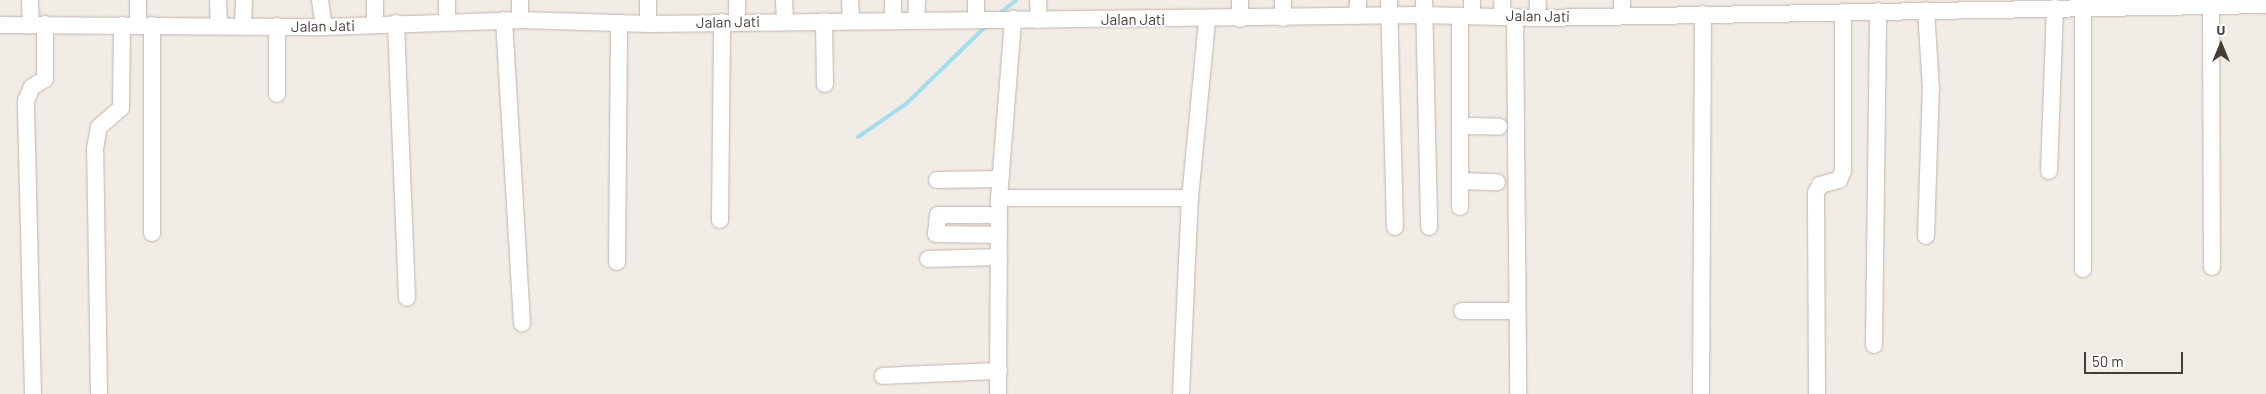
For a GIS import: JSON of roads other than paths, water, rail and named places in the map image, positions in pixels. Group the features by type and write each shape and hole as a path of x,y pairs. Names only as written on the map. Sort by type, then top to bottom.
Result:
{"street":[{"path":"30,0 38,24 45,79 32,87 26,100 33,394"},
{"path":"138,0 137,24 152,233"},
{"path":"218,0 219,25"},
{"path":"243,26 244,0"},
{"path":"320,0 324,27"},
{"path":"375,0 375,24"},
{"path":"446,0 447,22"},
{"path":"520,0 512,20 522,323"},
{"path":"648,0 648,24"},
{"path":"720,220 730,22 737,0"},
{"path":"784,0 785,22"},
{"path":"850,0 851,22"},
{"path":"893,0 893,20"},
{"path":"916,20 917,0"},
{"path":"976,0 981,18"},
{"path":"1240,0 1240,19"},
{"path":"1283,0 1283,18"},
{"path":"1537,18 1538,0"},
{"path":"1038,1 1038,20"},
{"name":"Jalan Jati","path":"0,25 137,24 324,27 512,20 648,24 851,22 981,18 1207,20 1283,18 1357,8 1424,7 1507,11 1537,18 1622,8 1671,7 1704,10 1782,7 1843,12 1868,8 2016,4 2055,8 2186,3 2211,6 2238,2 2266,5"},
{"path":"1926,236 1931,89 1931,6"},
{"path":"2211,6 2212,268"},
{"path":"1424,7 1428,227"},
{"path":"1390,8 1395,227"},
{"path":"1868,8 1874,345"},
{"path":"2049,171 2055,8"},
{"path":"2083,8 2083,269"},
{"path":"1460,207 1460,126 1468,10"},
{"path":"1701,394 1704,10"},
{"path":"1507,11 1518,394"},
{"path":"1817,394 1816,193 1820,185 1839,180 1843,171 1843,12"},
{"path":"998,394 998,206 1008,19"},
{"path":"1181,394 1190,198 1207,20"},
{"path":"824,22 825,84"},
{"path":"396,23 407,298"},
{"path":"617,262 618,23"},
{"path":"99,394 95,149 99,127 121,108 137,24"},
{"path":"277,26 277,94"},
{"path":"1460,126 1499,127"},
{"path":"937,180 1000,178"},
{"path":"1460,181 1497,182"},
{"path":"999,235 936,234 938,214 998,206 1190,198"},
{"path":"928,259 999,257"},
{"path":"1462,311 1516,311"},
{"path":"883,376 999,371"}],"waterway":[{"path":"999,14 1016,0"},
{"path":"858,137 906,104 986,26"}]}
